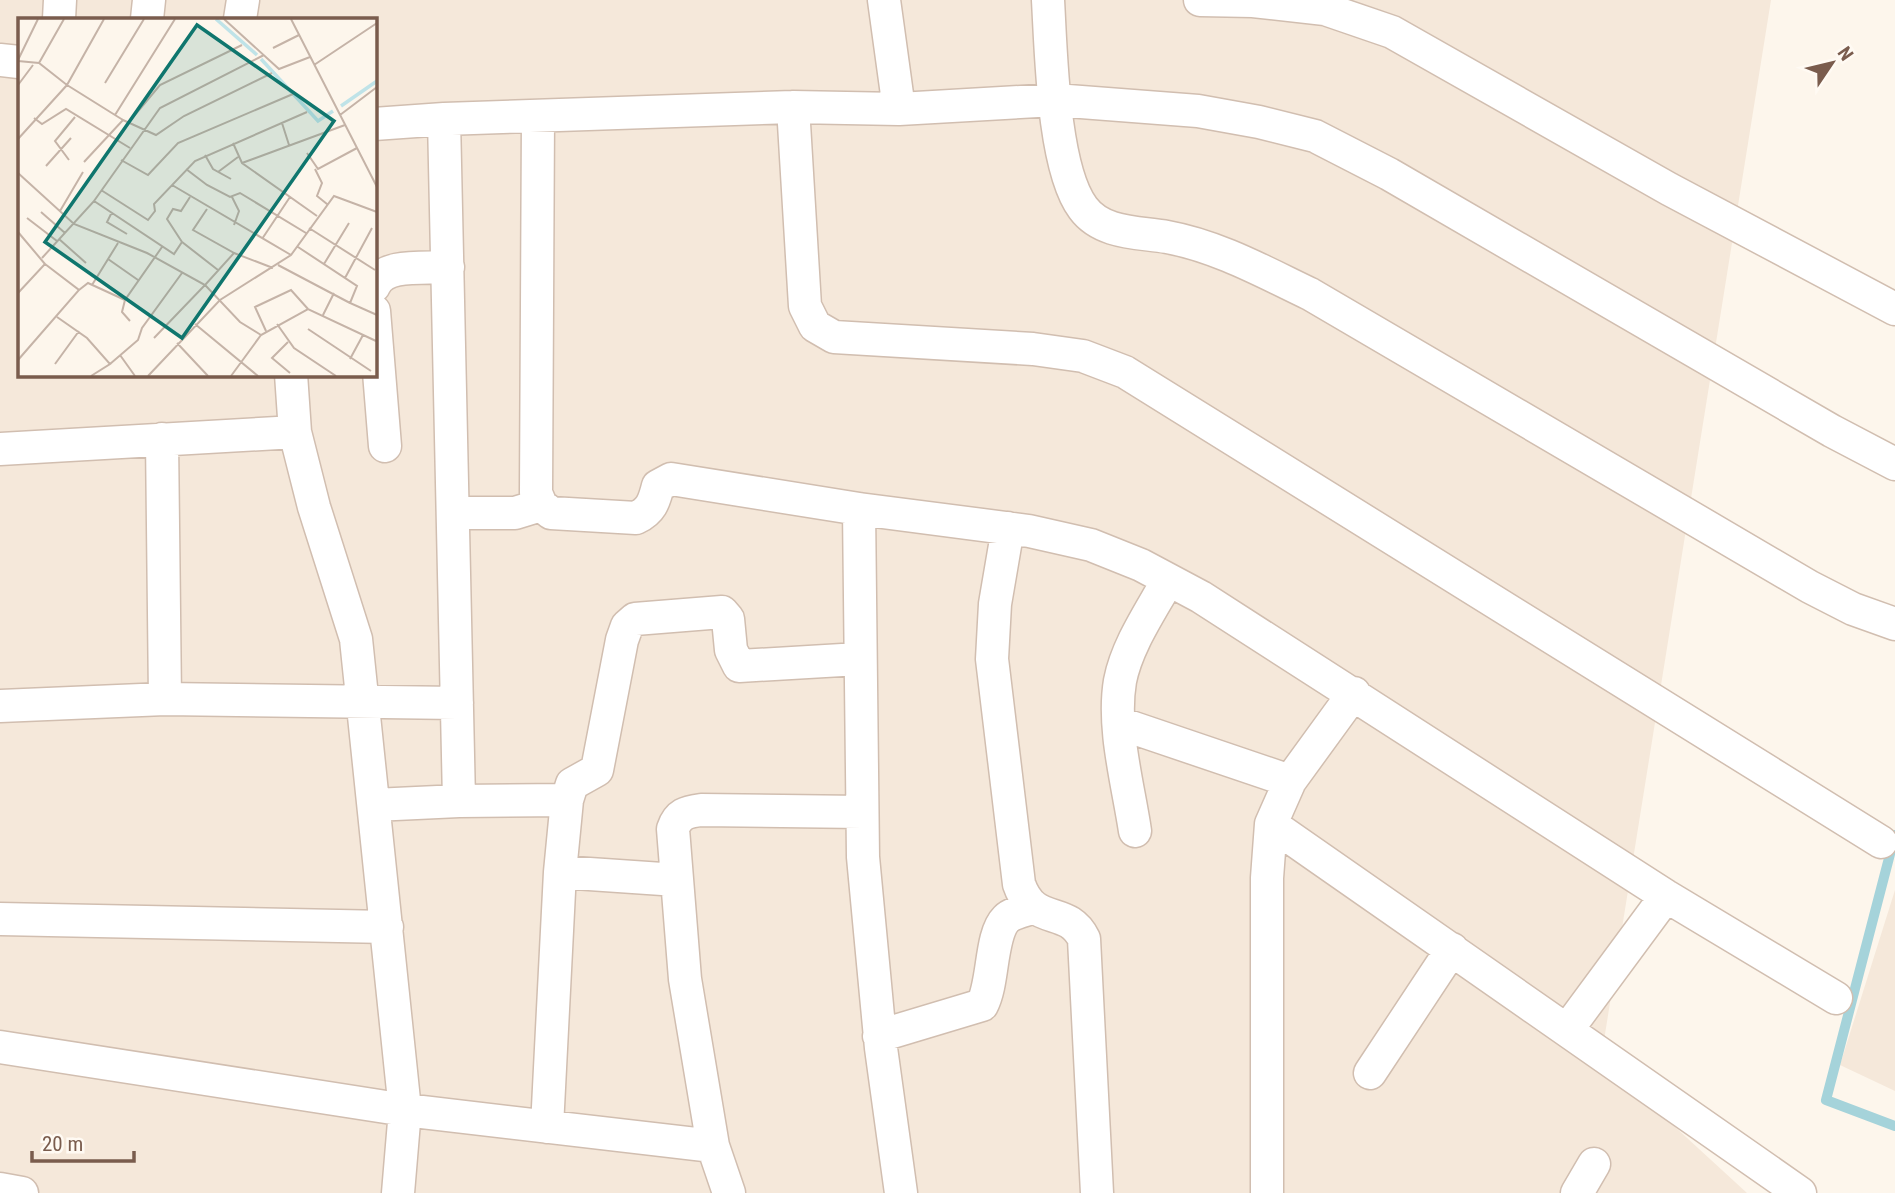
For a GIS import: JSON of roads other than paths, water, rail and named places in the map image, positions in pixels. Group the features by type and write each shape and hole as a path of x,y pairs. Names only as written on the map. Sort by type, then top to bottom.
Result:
{"street":[{"path":"60,0 60,18"},
{"path":"147,18 149,0"},
{"path":"240,18 243,0"},
{"path":"884,0 899,109"},
{"path":"1048,0 1055,100 1070,183 1084,210 1111,229 1170,238 1239,260 1310,294 1811,587 1853,609 1895,624"},
{"path":"1200,0 1253,1 1325,9 1392,32 1669,190 1895,309"},
{"path":"0,60 18,62"},
{"path":"376,124 444,119 793,107 899,109 1055,100 1198,111 1259,121 1315,136 1389,174 1832,431 1895,464"},
{"path":"793,107 805,306 815,326 834,337 1032,349 1083,356 1125,372 1881,842"},
{"path":"538,117 536,493 541,505 551,513 636,518 647,513 654,502 658,486 671,479 859,509 1008,528 1091,545 1141,565 1168,580 1354,693 1666,896 1836,998"},
{"path":"444,119 459,801"},
{"path":"376,283 381,275 393,271 448,267"},
{"path":"376,336 385,446"},
{"path":"290,376 295,432 314,507 356,639 405,1110 398,1193"},
{"path":"0,449 295,432"},
{"path":"162,439 165,699"},
{"path":"454,513 515,513 541,505"},
{"path":"859,509 862,812 880,1036 901,1193"},
{"path":"1008,528 995,604 992,659 1018,884 1031,908"},
{"path":"1135,831 1119,723 1120,681 1134,641 1168,580"},
{"path":"547,1127 560,872 567,800 572,784 597,770 626,626 635,619 722,612 728,619 731,649 740,666 859,659"},
{"path":"1267,1193 1267,878 1271,824 1290,781 1354,693"},
{"path":"0,706 165,699 457,704"},
{"path":"1119,723 1290,781"},
{"path":"374,805 567,800"},
{"path":"729,1193 713,1146 685,979 673,829 677,818 687,812 862,812"},
{"path":"1271,824 1800,1193"},
{"path":"560,872 677,880"},
{"path":"1567,1030 1666,896"},
{"path":"880,1036 982,1005 988,993 999,930 1012,916 1031,908 1069,920 1078,927 1084,939 1097,1193"},
{"path":"0,919 387,927"},
{"path":"1370,1073 1452,949"},
{"path":"0,1047 405,1110 713,1146"},
{"path":"1577,1193 1594,1164"},
{"path":"0,1189 22,1193"}],"waterway":[{"path":"1895,835 1826,1100 1895,1126"}]}
